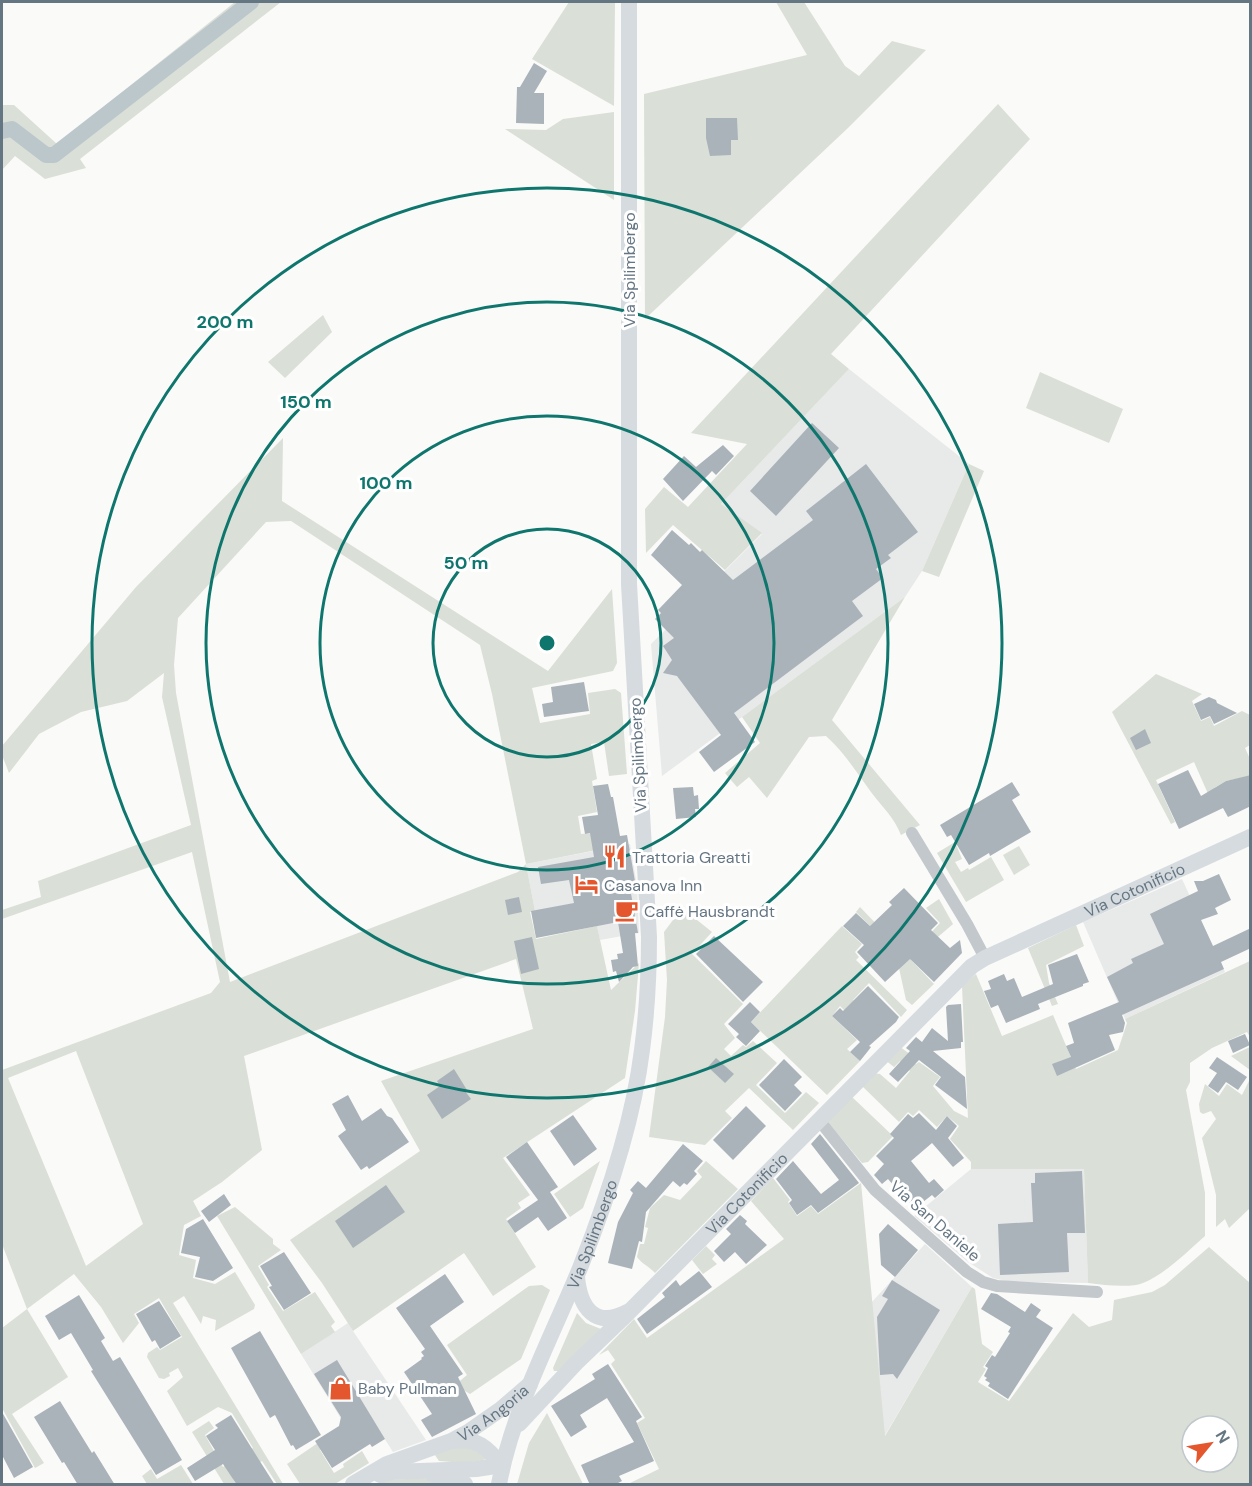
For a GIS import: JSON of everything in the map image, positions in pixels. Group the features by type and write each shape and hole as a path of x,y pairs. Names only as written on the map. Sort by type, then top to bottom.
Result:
{"street":[{"name":"Via Spilimbergo","path":"498,1485 513,1432 599,1218 630,1112 642,1051 648,993 649,937 629,584 629,2"},
{"path":"912,833 967,924 984,958"},
{"name":"Via Cotonificio","path":"513,1432 576,1362 631,1310 958,979 984,958 1251,837"},
{"name":"Via San Daniele","path":"819,1120 875,1190 967,1272 983,1282 997,1286 1097,1292"},
{"path":"576,1276 580,1299 588,1311 607,1319 618,1317 631,1310"},
{"name":"Via Angoria","path":"451,1441 481,1424 532,1383"},
{"name":"Via Angoria","path":"356,1483 387,1464 451,1441 466,1438 489,1450 502,1465"},
{"name":"Via Angoria","path":"356,1483 392,1472 476,1469 502,1465"},
{"name":"Via Angoria","path":"422,1471 465,1485"}],"shaded area":[{"path":"235,2 281,2 80,159 86,168 45,179 15,156 2,170 2,105 14,105 57,144"},
{"path":"569,2 615,2 614,106 532,59"},
{"path":"776,2 804,2 845,66 859,76 892,41 926,50 849,127 645,319 644,94 807,55"},
{"path":"998,104 1030,139 831,354 849,369 721,504 762,533 725,570 673,525 646,553 645,509 664,487 688,507 747,444 691,433"},
{"path":"614,112 614,200 505,129 546,130 563,119"},
{"path":"323,315 332,332 285,378 268,362"},
{"path":"849,369 969,464 922,571 905,597 662,776 651,644 762,534 721,504"},
{"path":"1040,372 1123,409 1109,443 1026,408"},
{"path":"283,438 282,501 548,671 612,589 617,663 613,671 532,688 540,723 590,714 588,693 615,689 621,693 627,774 609,776 604,742 591,744 597,779 592,781 597,812 578,816 581,834 594,833 597,850 526,864 535,911 530,912 536,939 597,926 611,990 639,963 635,1011 625,1078 503,1158 530,1195 518,1203 521,1208 506,1219 536,1267 493,1296 464,1253 353,1331 322,1283 290,1240 420,1151 381,1081 533,1029 516,959 244,1056 262,1150 222,1182 193,1201 201,1216 184,1225 179,1255 196,1260 193,1278 215,1284 235,1272 255,1305 254,1309 215,1331 216,1320 203,1316 201,1324 184,1296 173,1303 283,1484 277,1484 262,1461 233,1479 236,1484 224,1484 192,1432 209,1421 214,1428 205,1435 223,1467 253,1448 232,1413 218,1407 187,1426 167,1391 183,1377 178,1368 169,1373 170,1376 164,1379 159,1378 147,1357 148,1353 157,1347 160,1350 182,1337 159,1298 134,1314 139,1323 123,1343 101,1307 74,1274 27,1309 2,1244 2,1070 211,993 220,982 192,852 2,919 2,910 41,897 38,881 191,825 162,697 164,673 127,701 81,712 39,734 9,773 2,755 2,746 136,587","holes":["291,521 480,645 526,864 518,872 230,982 176,693 174,665 178,618 266,522","76,1051 143,1224 86,1266 8,1078"]},
{"path":"969,464 984,471 939,577 922,571"},
{"path":"905,597 832,720 920,825 901,835 888,813 826,736 809,737 767,798 749,777 737,787 725,773 760,743 742,717"},
{"path":"1156,674 1202,694 1192,701 1201,721 1210,717 1214,726 1242,711 1250,715 1250,745 1245,748 1250,759 1250,776 1226,781 1214,788 1217,793 1209,796 1194,762 1156,780 1175,822 1171,824 1112,712"},
{"path":"955,842 962,859 955,862 961,872 991,857 1004,880 966,902 937,853"},
{"path":"630,844 637,886 639,933 600,940 591,900 535,911 526,864"},
{"path":"1019,846 1030,865 1014,875 1003,855"},
{"path":"1182,879 1225,972 1125,1019 1083,922"},
{"path":"939,899 953,924 911,960 934,984 912,1005 906,1000 899,968 905,961 856,912 860,907 908,957 940,923 926,908"},
{"path":"682,908 712,932 692,954 743,1004 724,1024 735,1038 724,1049 731,1056 743,1045 746,1047 753,1041 777,1063 756,1085 785,1113 806,1092 819,1103 793,1130 749,1088 725,1111 732,1118 705,1145 649,1137 665,1017 667,980 664,932"},
{"path":"1076,925 1084,946 1046,965 1049,983 1058,1004 1052,1006 1028,948"},
{"path":"842,926 862,944 855,952 859,957 856,960 907,1010 901,1017 869,983 853,1000 859,1006 850,1016 840,1006 832,1016 857,1040 847,1049 860,1061 827,1095 751,1022"},
{"path":"1250,961 1250,1037 1247,1032 1212,1048 1190,1063 1190,1082 1186,1090 1205,1193 1205,1236 1154,1278 1136,1285 1088,1283 1084,1169 971,1169 971,1162 950,1139 959,1126 947,1116 937,1127 919,1110 913,1116 908,1112 899,1122 861,1085 873,1073 880,1074 896,1088 910,1071 900,1061 894,1067 885,1060 899,1046 911,1055 909,1059 916,1064 919,1062 940,1077 933,1086 954,1111 968,1118 962,986 976,974 1002,1036 1053,1015 1076,1069 1118,1050 1127,1023 1125,1019"},
{"path":"1250,1047 1250,1070 1231,1056"},
{"path":"1250,1079 1250,1208 1229,1228 1225,1219 1216,1227 1216,1195 1202,1138 1216,1119 1211,1111 1203,1114 1200,1112 1199,1104 1205,1084 1219,1096 1227,1084 1242,1095"},
{"path":"851,1096 893,1136 868,1162 862,1163 827,1121"},
{"path":"600,1161 583,1208 570,1217 554,1194"},
{"path":"706,1161 738,1189 655,1273 637,1257 640,1244 644,1244 648,1228 645,1227 650,1208 664,1195 680,1200 702,1177 697,1171"},
{"path":"971,1169 1084,1169 1088,1283 1011,1282 993,1278 968,1262 914,1216"},
{"path":"773,1178 790,1200 788,1202 797,1216 811,1206 818,1214 861,1183 885,1436 972,1287 975,1289 982,1344 993,1352 983,1367 986,1369 978,1382 1009,1401 1073,1313 1089,1327 1112,1320 1114,1300 1152,1292 1165,1285 1209,1247 1250,1283 1250,1484 628,1484 659,1469 637,1423 645,1418 611,1364 615,1360 608,1350 599,1355 634,1319 647,1338 784,1239 751,1201"},
{"path":"235,1207 273,1239 273,1244 281,1250 258,1266 269,1285 267,1287 283,1311 315,1292 335,1322 331,1326 335,1332 301,1354 217,1216"},
{"path":"925,1244 972,1287 884,1437 871,1303"},
{"path":"706,1246 715,1255 712,1259 717,1264 703,1274 692,1260"},
{"path":"542,1285 550,1290 521,1359 470,1394 455,1385 467,1375 447,1345 529,1286"},
{"path":"27,1309 68,1377 12,1414 44,1463 35,1468 2,1408 2,1328"},
{"path":"577,1313 586,1323 601,1329 558,1371 554,1371 553,1368"},
{"path":"348,1323 426,1440 393,1452 370,1416 348,1430 301,1354"},
{"path":"547,1413 583,1484 517,1484 529,1443"},
{"path":"331,1434 334,1439 320,1450 334,1473 362,1451 369,1463 335,1484 300,1484 287,1464"},
{"path":"454,1446 470,1446 488,1458 470,1462 439,1461 435,1455"},
{"path":"181,1465 193,1484 147,1484 142,1476 151,1469 157,1479"},
{"path":"422,1478 445,1484 372,1484 391,1480"}],"building":[{"path":"534,63 547,71 534,93 544,93 544,124 516,123 517,87 520,87"},
{"path":"706,118 737,118 738,140 731,140 731,155 710,156 706,138"},
{"path":"812,423 839,448 776,516 750,491"},
{"path":"723,445 734,456 716,475 712,471 683,501 663,479 684,456 696,467"},
{"path":"866,464 918,532 888,555 891,558 876,569 883,578 852,601 863,616 734,713 755,742 714,772 699,752 721,735 677,676 663,673 672,660 663,646 674,638 655,619 661,613 658,610 682,585 651,555 672,530 689,545 691,543 700,552 702,550 733,580 813,520 806,511"},
{"path":"584,682 589,711 544,717 542,704 553,702 551,687"},
{"path":"1209,697 1237,713 1214,724 1210,716 1201,720 1194,704"},
{"path":"1145,729 1151,743 1136,750 1130,738"},
{"path":"1188,770 1201,796 1226,781 1251,775 1251,806 1228,817 1223,808 1179,829 1158,784"},
{"path":"1012,782 1020,795 1012,800 1031,832 990,856 989,853 969,865 951,835 947,837 940,825"},
{"path":"608,784 611,797 613,797 620,836 627,835 636,887 630,888 638,933 635,933 638,966 633,967 619,982 616,971 613,972 611,960 618,959 617,954 623,953 618,922 536,938 531,911 574,903 569,880 541,884 538,867 594,857 590,833 585,834 582,817 598,815 593,786"},
{"path":"693,787 694,796 698,795 699,809 695,809 696,817 676,819 673,788"},
{"path":"1219,874 1231,900 1215,908 1218,914 1201,920 1213,946 1251,928 1251,948 1221,962 1224,969 1122,1015 1125,1023 1123,1032 1109,1035 1115,1050 1057,1076 1052,1064 1071,1057 1066,1046 1074,1043 1068,1023 1119,1002 1107,977 1133,963 1131,959 1164,944 1150,914 1198,891 1194,881 1203,881"},
{"path":"904,888 938,923 931,930 950,948 960,940 962,953 934,982 910,959 885,982 857,952 864,945 843,926 856,913 870,926 892,905 889,902"},
{"path":"519,897 522,912 508,915 505,900"},
{"path":"714,936 763,982 743,1002 696,954"},
{"path":"532,937 539,969 521,974 514,941"},
{"path":"1077,954 1089,982 1083,986 1038,1004 1040,1009 1006,1023 998,1005 991,1008 984,991 991,989 988,981 1004,974 1007,981 1014,978 1022,997 1053,984 1048,965"},
{"path":"868,986 899,1017 869,1046 871,1047 860,1061 850,1052 860,1042 832,1016 840,1008 843,1011"},
{"path":"750,1002 760,1012 751,1022 760,1031 746,1046 736,1037 739,1034 728,1024"},
{"path":"961,1004 963,1042 961,1042 961,1048 933,1051 965,1077 967,1109 935,1085 941,1077 919,1060 898,1082 889,1074 910,1051 906,1048 916,1037 922,1042 932,1028 948,1041 946,1007"},
{"path":"1245,1034 1250,1045 1233,1053 1228,1041"},
{"path":"1217,1057 1247,1077 1238,1090 1226,1082 1218,1093 1208,1086 1217,1073 1209,1068"},
{"path":"716,1058 734,1074 725,1083 708,1067"},
{"path":"784,1059 802,1077 794,1085 802,1093 785,1111 759,1085"},
{"path":"454,1069 471,1099 442,1119 427,1095 440,1086 437,1081"},
{"path":"348,1095 362,1121 381,1108 387,1116 392,1118 409,1142 369,1169 367,1166 361,1170 338,1136 346,1130 332,1104"},
{"path":"746,1106 766,1126 733,1160 713,1140"},
{"path":"919,1113 936,1130 947,1116 957,1126 948,1138 964,1158 953,1167 932,1143 911,1161 929,1183 934,1179 944,1190 935,1198 932,1195 914,1209 888,1179 882,1184 874,1175 884,1164 876,1156 894,1138 890,1134 908,1114 913,1118"},
{"path":"573,1115 597,1149 574,1166 550,1131"},
{"path":"820,1134 859,1183 818,1213 811,1205 797,1215 789,1203 792,1200 776,1179 793,1161 821,1194 839,1180 811,1144"},
{"path":"527,1142 558,1187 550,1192 567,1218 548,1231 538,1217 515,1233 507,1221 538,1200 506,1157"},
{"path":"683,1144 703,1161 694,1171 697,1174 687,1185 684,1183 680,1187 673,1181 646,1212 642,1242 639,1241 632,1269 608,1263 618,1222 633,1193 630,1190 638,1181 646,1188"},
{"path":"1082,1171 1085,1233 1067,1233 1069,1272 1000,1275 998,1224 1033,1222 1031,1183 1035,1183 1035,1173"},
{"path":"386,1185 405,1212 353,1248 335,1221"},
{"path":"224,1194 231,1205 209,1222 201,1211"},
{"path":"740,1215 747,1221 745,1224 767,1245 746,1264 735,1252 724,1262 714,1251 731,1234 726,1229"},
{"path":"203,1219 233,1268 213,1281 195,1277 200,1257 181,1253 186,1229"},
{"path":"888,1224 918,1250 895,1277 881,1265 879,1234"},
{"path":"284,1252 311,1293 284,1310 269,1287 272,1286 260,1266"},
{"path":"699,1271 712,1287 647,1334 637,1319 665,1297 662,1293 676,1280 680,1286"},
{"path":"445,1274 464,1302 430,1326 463,1374 458,1377 476,1414 432,1437 421,1420 432,1414 404,1372 422,1359 424,1356 421,1352 425,1349 396,1308"},
{"path":"892,1280 940,1310 897,1379 893,1374 880,1375 877,1317 888,1299 882,1296"},
{"path":"991,1293 997,1294 1025,1312 1031,1303 1041,1310 1036,1317 1053,1328 1008,1399 988,1386 990,1383 985,1380 987,1378 984,1376 988,1368 985,1366 992,1355 995,1357 1010,1333 1008,1332 1011,1327 981,1309"},
{"path":"79,1295 105,1338 101,1341 113,1361 120,1357 182,1460 156,1475 91,1371 93,1370 71,1333 59,1340 45,1316"},
{"path":"159,1301 181,1336 160,1349 155,1340 152,1342 136,1314"},
{"path":"260,1331 321,1435 296,1450 293,1445 291,1446 275,1415 270,1418 231,1348"},
{"path":"337,1360 385,1439 372,1447 370,1444 332,1468 315,1441 339,1426 341,1417 314,1374"},
{"path":"608,1364 642,1417 636,1421 654,1461 619,1476 622,1481 614,1485 590,1485 581,1465 634,1442 607,1398 580,1415 587,1427 571,1437 551,1406 595,1379 592,1374"},
{"path":"60,1401 115,1485 78,1485 64,1462 62,1463 34,1417"},
{"path":"2,1412 33,1467 14,1478 2,1455"},
{"path":"231,1415 275,1485 237,1485 223,1464 195,1481 187,1468 215,1450 206,1436 218,1428 215,1425"}],"waterway":[{"path":"2,131 12,129 46,155 54,155 251,2"}],"place":[{"name":"Trattoria Greatti","path":"614,857"},
{"name":"Casanova Inn","path":"586,885"},
{"name":"Caffė Hausbrandt","path":"626,911"},
{"name":"Baby Pullman","path":"340,1388"}]}
